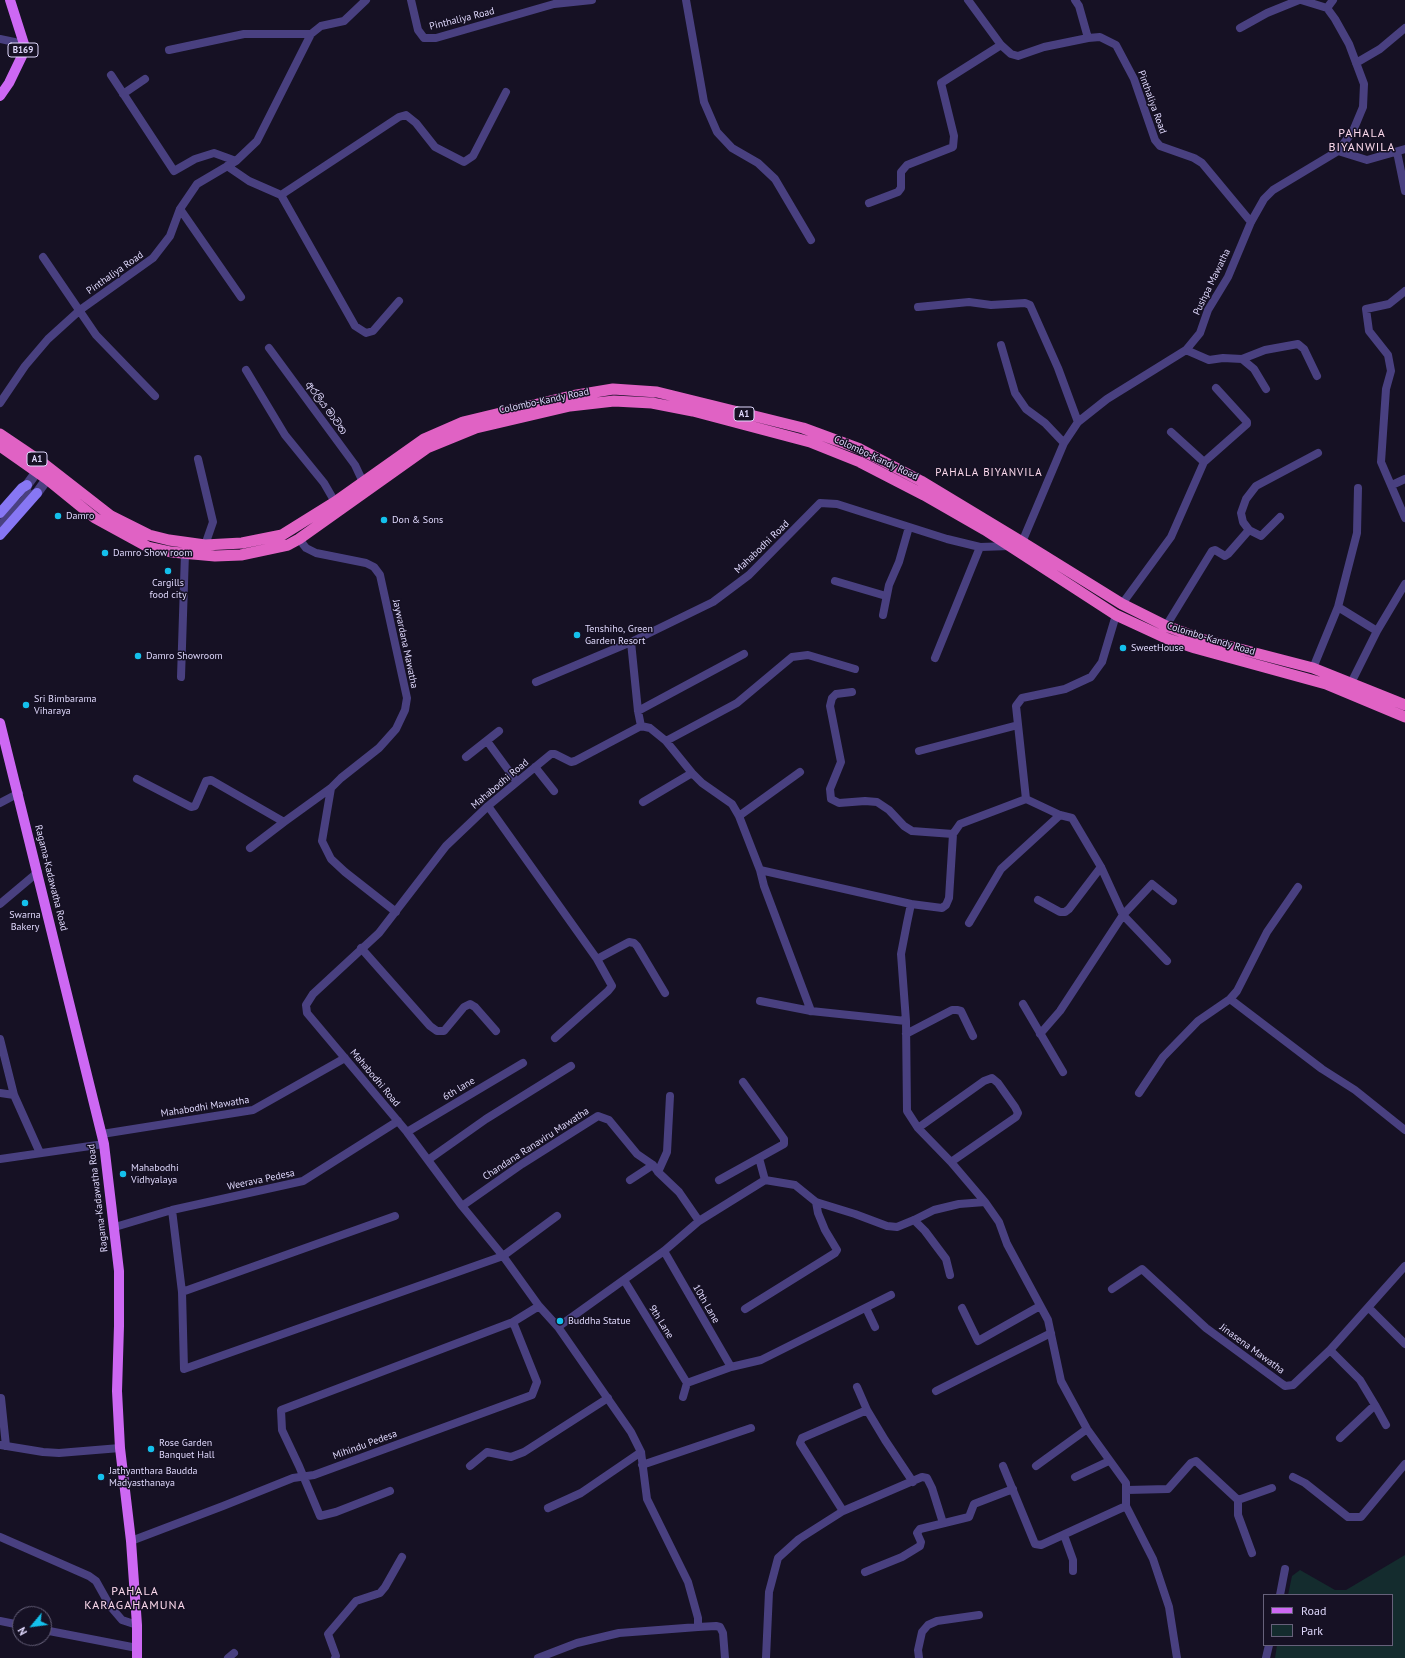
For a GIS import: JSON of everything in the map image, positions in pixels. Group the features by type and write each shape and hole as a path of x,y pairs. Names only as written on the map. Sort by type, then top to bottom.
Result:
{"highway":[{"name":"Colombo-Kandy Road","path":"0,434 50,475 119,520 149,535 169,540 206,545 242,543 282,535 335,502 424,440 463,422 571,396 613,389 657,392 803,428 860,449 921,481 1116,615 1175,641 1326,684 1405,718"},
{"name":"Colombo-Kandy Road","path":"50,475 82,508 117,531 148,547 171,552 215,556 241,555 288,545 300,539 427,448 446,439 476,428 570,406 614,401 652,403 693,411 810,442 860,462 924,495 1122,604 1166,626 1200,639 1313,668 1352,682 1405,705"},
{"name":"Colombo-Kandy Road","path":"0,446 40,468"}],"main road":[{"name":"B169","path":"0,96 9,83 22,56 24,44 10,0"},
{"path":"0,513 22,488 27,485"},
{"path":"0,535 37,494"},
{"name":"Ragama-Kadawatha Road","path":"0,723 19,793 103,1139 119,1271 118,1391 120,1448 131,1540 137,1625 137,1653"}],"street":[{"path":"169,50 244,34 311,34 321,26 344,22 366,0"},
{"name":"Pinthaliya Road","path":"410,0 418,30 424,38 436,38 554,4 592,0"},
{"path":"686,0 704,102 717,132 732,148 758,163 775,179 812,240"},
{"path":"869,204 898,192 901,188 901,172 907,165 953,147 954,136 941,83 1001,45 968,0"},
{"path":"1075,0 1079,6 1088,38"},
{"path":"1240,28 1267,12 1300,0 1327,8 1333,0"},
{"name":"Pushpa Mawatha","path":"1017,546 1064,442 1078,422 1107,399 1186,350 1200,333 1208,310 1228,278 1251,222 1264,199 1273,190 1338,150 1353,131 1363,107 1364,84 1350,44 1327,8"},
{"path":"1356,63 1380,49 1405,28"},
{"name":"Pinthaliya Road","path":"0,403 25,366 48,340 80,310 153,258 170,236 180,209 197,184 236,160 258,141 311,34"},
{"name":"Pinthaliya Road","path":"1001,45 1011,54 1018,56 1044,47 1088,38 1100,37 1116,45 1134,79 1157,143 1160,146 1194,158 1202,164 1251,222"},
{"path":"0,39 24,44"},
{"path":"111,76 174,171 194,158 214,153 236,160"},
{"path":"123,94 145,79"},
{"path":"281,195 399,117 406,116 416,123 435,147 464,162 474,156 506,92"},
{"path":"1338,150 1367,160 1401,150 1405,191"},
{"path":"227,166 249,181 281,195 355,326 366,333 373,331 398,301"},
{"path":"180,209 241,297"},
{"path":"42,257 96,335 155,396"},
{"path":"1405,291 1389,304 1366,309 1369,331 1388,355 1391,371 1386,389 1381,462 1405,518"},
{"path":"918,307 968,302 991,305 1025,302 1030,305 1058,368 1078,422"},
{"path":"1186,350 1209,360 1223,358 1242,359 1265,350 1298,344 1304,349 1317,376"},
{"path":"1001,345 1015,393 1026,409 1045,423 1064,442"},
{"name":"අරලිය මාවත","path":"270,348 355,465 363,482"},
{"path":"1242,359 1254,368 1266,389"},
{"path":"246,370 285,435 324,483 335,502"},
{"path":"1122,604 1171,536 1204,462 1247,424 1247,422 1216,388"},
{"path":"1171,432 1204,462"},
{"path":"1280,517 1261,536 1249,530 1243,522 1241,513 1246,499 1256,486 1318,454"},
{"path":"198,459 213,522 206,545"},
{"path":"0,521 26,492 27,485 40,468"},
{"path":"0,526 26,499 37,494 50,475"},
{"path":"1392,485 1405,479"},
{"path":"1313,668 1338,607 1357,532 1358,488"},
{"path":"1397,500 1405,496"},
{"name":"Mahabodhi Road","path":"536,682 631,642 714,602 743,580 820,503 837,504 947,539 980,546 1017,546"},
{"path":"883,615 889,585 899,562 909,527"},
{"path":"1166,626 1212,551 1215,550 1225,556 1249,530"},
{"name":"Jaywardana Mawatha","path":"250,848 331,788 341,778 379,748 396,729 405,710 407,698 380,575 374,567 366,563 316,553 306,548 300,539"},
{"path":"935,658 980,546"},
{"path":"181,677 185,553"},
{"path":"835,581 886,596"},
{"path":"1346,693 1377,631 1405,584"},
{"path":"1338,607 1377,631"},
{"path":"1026,799 1016,706 1022,698 1065,689 1091,677 1102,662 1116,615"},
{"path":"631,642 638,711 641,726 650,728 666,741 702,783 732,804 739,816 760,870 764,886 811,1011"},
{"path":"638,711 744,654"},
{"path":"666,741 737,703 792,658 808,656 855,669"},
{"path":"852,692 836,694 832,698 830,706 841,762 830,789 831,799 839,803 866,801 877,802 889,810 904,826 912,831 953,834"},
{"path":"919,751 1018,725"},
{"name":"Mahabodhi Road","path":"641,726 575,761 571,762 553,754 488,806 446,846 379,933 361,948 313,994 306,1005 307,1013 407,1132 462,1206 503,1256 539,1306 558,1327 631,1432 641,1452"},
{"path":"466,757 499,731"},
{"path":"487,741 517,782"},
{"path":"535,767 554,791"},
{"path":"739,816 800,772"},
{"path":"643,802 692,773"},
{"path":"137,779 191,807 195,806 206,781 211,780 284,822"},
{"path":"331,788 322,841 331,859 345,872 396,912"},
{"path":"0,803 19,793"},
{"path":"760,870 911,904 942,908 946,905 949,898 953,834 960,824 1026,799 1060,815 1072,818 1101,867 1123,915 1167,961"},
{"path":"488,806 597,959 612,986 555,1038"},
{"path":"969,923 1001,869 1060,815"},
{"path":"1038,900 1060,912 1065,912 1069,909 1101,867"},
{"path":"0,904 38,872"},
{"path":"1040,1034 1060,1011 1123,915 1152,884 1173,901"},
{"path":"1139,1093 1164,1057 1173,1047 1198,1021 1230,999 1237,991 1267,932 1298,887"},
{"path":"911,904 901,954 906,1021 907,1111 918,1128 951,1162 985,1202 999,1222 1007,1244 1048,1320 1061,1381 1087,1429 1126,1483 1126,1506 1153,1559 1169,1607 1177,1658"},
{"path":"597,959 630,942 634,943 665,993"},
{"path":"361,948 430,1026 437,1031 444,1031 464,1007 470,1004 475,1006 496,1031"},
{"path":"1230,999 1322,1069 1355,1090 1405,1130"},
{"path":"760,1001 811,1011 906,1021"},
{"path":"1023,1004 1063,1072"},
{"path":"906,1034 952,1010 957,1010 961,1011 973,1036"},
{"path":"0,1039 14,1095 40,1153"},
{"name":"Mahabodhi Mawatha","path":"0,1159 40,1153 103,1139 253,1110 345,1058"},
{"name":"6th lane","path":"407,1132 522,1063"},
{"path":"428,1160 486,1119 571,1066"},
{"path":"918,1128 984,1081 992,1078 998,1083 1015,1107 1018,1113 1016,1117 951,1162"},
{"path":"719,1180 784,1144 784,1139 743,1082"},
{"path":"0,1093 14,1095"},
{"path":"658,1172 667,1152 670,1096"},
{"name":"Chandana Ranaviru Mawatha","path":"462,1206 522,1164 598,1116 610,1120 637,1154 653,1165 658,1172 679,1192 699,1221"},
{"name":"Weerava Pedesa","path":"114,1227 172,1210 303,1181 398,1121"},
{"path":"759,1158 765,1180"},
{"path":"630,1180 653,1165"},
{"path":"558,1327 664,1251 699,1221 765,1180 795,1185 816,1202 897,1228 934,1210 959,1204 985,1202"},
{"path":"745,1309 835,1254 837,1250 825,1230 818,1213 816,1202"},
{"path":"172,1210 182,1292 184,1368 503,1256 557,1216"},
{"path":"182,1292 395,1216"},
{"path":"914,1220 925,1231 946,1259 950,1275"},
{"name":"10th Lane","path":"664,1251 731,1367"},
{"name":"Jinasena Mawatha","path":"1112,1289 1142,1269 1206,1328 1285,1386 1293,1385 1330,1350 1405,1266"},
{"name":"9th Lane","path":"624,1280 688,1383"},
{"path":"683,1397 688,1383 731,1367 761,1360 891,1295"},
{"path":"390,1491 336,1512 320,1516 304,1476 282,1430 281,1410 513,1322 539,1306"},
{"path":"962,1308 978,1340 1040,1306"},
{"path":"866,1308 875,1327"},
{"path":"1369,1308 1405,1344"},
{"name":"Mihindu Pedesa","path":"131,1540 224,1506 293,1478 314,1475 532,1394 537,1382 513,1322"},
{"path":"936,1391 1051,1334"},
{"path":"1330,1350 1360,1380 1386,1425"},
{"path":"857,1387 867,1410 913,1482"},
{"path":"0,1398 3,1446 58,1453 120,1448"},
{"path":"470,1466 487,1452 511,1456 524,1452 608,1398"},
{"path":"1340,1438 1375,1404"},
{"path":"843,1511 800,1443 802,1438 867,1410"},
{"path":"642,1465 751,1428"},
{"path":"1036,1466 1087,1429"},
{"path":"548,1508 581,1493 641,1452 647,1499 688,1582 698,1618 698,1627"},
{"path":"1075,1477 1109,1461"},
{"path":"1127,1490 1168,1488 1191,1462 1196,1461 1238,1500 1238,1515 1252,1552"},
{"path":"1293,1477 1305,1483 1348,1517 1361,1517 1405,1464"},
{"path":"1003,1466 1035,1544 1041,1546 1126,1506"},
{"path":"766,1658 769,1592 778,1558 799,1539 843,1511 922,1477 927,1478 932,1488 943,1523"},
{"path":"1238,1500 1272,1488"},
{"path":"866,1572 902,1557 920,1546 921,1542 917,1533 920,1529 969,1517 974,1504 1013,1489"},
{"path":"1064,1536 1073,1560 1072,1571"},
{"path":"0,1537 90,1576 96,1581 110,1606 122,1620 137,1625"},
{"path":"335,1658 336,1656 328,1634 356,1601 380,1593 402,1557"},
{"path":"1280,1594 1286,1569"},
{"path":"919,1658 918,1650 922,1632 928,1625 936,1621 979,1615"},
{"path":"0,1621 12,1623"},
{"path":"538,1658 577,1643 619,1633 716,1626 720,1627 723,1633 725,1658"},
{"path":"52,1632 137,1653"},
{"path":"1266,1658 1269,1646"}],"green space":[{"path":"1405,1555 1405,1658 1275,1658 1277,1646 1393,1646 1393,1594 1288,1594 1292,1576 1300,1570 1335,1590 1346,1590"}],"place":[{"name":"Damro","path":"58,516"},
{"name":"Don & Sons","path":"384,520"},
{"name":"Damro Show room","path":"105,553"},
{"name":"Cargills food city","path":"168,571"},
{"name":"Tenshiho, Green Garden Resort","path":"577,635"},
{"name":"SweetHouse","path":"1123,648"},
{"name":"Damro Showroom","path":"138,656"},
{"name":"Sri Bimbarama Viharaya","path":"26,705"},
{"name":"Swarna Bakery","path":"25,903"},
{"name":"Mahabodhi Vidhyalaya","path":"123,1174"},
{"name":"Buddha Statue","path":"560,1321"},
{"name":"Rose Garden Banquet Hall","path":"151,1449"},
{"name":"Jathyanthara Baudda Madyasthanaya","path":"101,1477"}],"district":[{"name":"PAHALA BIYANWILA","path":"1362,141"},
{"name":"PAHALA BIYANVILA","path":"989,473"},
{"name":"PAHALA KARAGAHAMUNA","path":"135,1599"}]}
